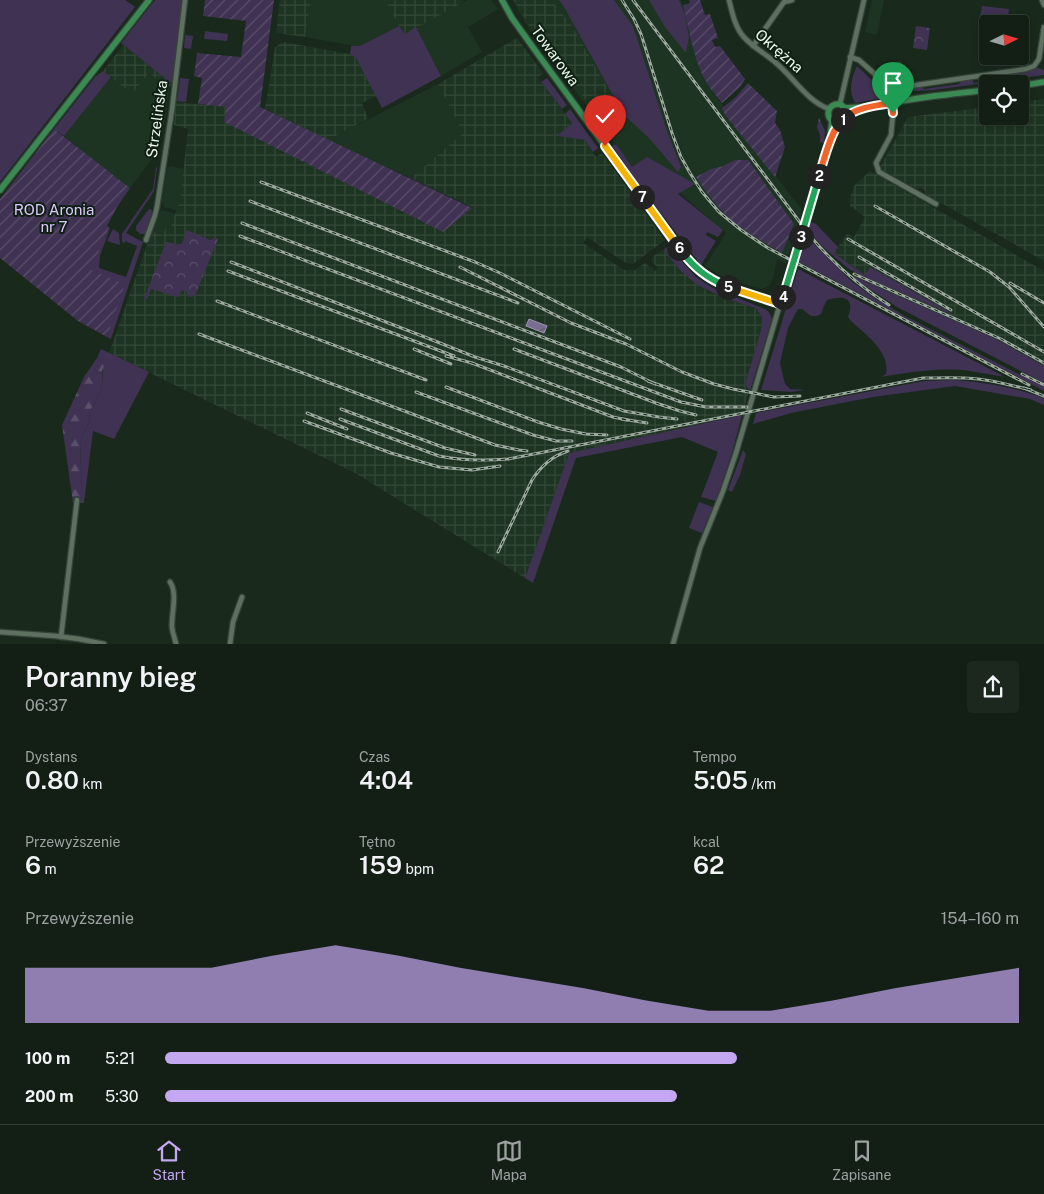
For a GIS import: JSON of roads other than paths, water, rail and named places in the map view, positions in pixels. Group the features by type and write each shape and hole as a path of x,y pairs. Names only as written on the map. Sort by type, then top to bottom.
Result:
{"main road":[{"path":"0,190 149,0"},
{"name":"Towarowa","path":"502,0 512,18 690,262 715,282 780,304"},
{"path":"1029,84 1044,82"},
{"path":"839,122 832,120 828,115 829,109 833,104 840,104 845,108 874,106 979,91"},
{"path":"780,304 829,144 839,122 854,112 874,106"},
{"path":"845,108 846,116"},
{"path":"829,144 832,120"}],"street":[{"name":"Strzelińska","path":"146,240 157,207 172,110 185,0"},
{"name":"Okrężna","path":"729,0 734,18 742,35 775,62 814,102 829,109"},
{"path":"754,46 784,1 792,0"},
{"path":"840,104 864,0"},
{"path":"1042,0 1044,6"},
{"path":"850,57 859,60 886,84 896,88 1026,70 1034,66 1039,58 1044,26"},
{"path":"896,88 900,65"},
{"path":"892,103 894,112 890,135 876,163 876,167 879,172 936,204"},
{"path":"673,644 700,548 736,453 780,304"},
{"path":"65,643 63,637 77,500"},
{"path":"170,582 173,587 172,628 176,644"},
{"path":"230,644 233,622 242,597"},
{"path":"0,632 63,637 89,643 104,644"}],"water":[{"path":"529,319 547,326 544,333 526,326"}],"railway":[{"path":"622,0 641,34 681,157 702,192 719,212 768,248 1029,385"},
{"path":"633,0 811,237 847,274 889,305"},
{"path":"261,182 475,262 630,339"},
{"path":"250,201 518,303"},
{"path":"875,206 990,272 1009,287 1044,327"},
{"path":"242,223 621,367 655,384"},
{"path":"240,236 681,402 706,407 747,407"},
{"path":"848,239 1044,352"},
{"path":"859,257 951,310"},
{"path":"231,262 475,357 624,411 677,419"},
{"path":"460,267 571,323 626,344 682,372 733,389 774,397 800,396"},
{"path":"228,271 454,356"},
{"path":"854,274 1001,339 1044,363"},
{"path":"1010,283 1044,303"},
{"path":"217,301 426,380"},
{"path":"199,334 495,445 527,451"},
{"path":"414,349 451,364"},
{"path":"514,349 656,403 696,415"},
{"path":"446,356 472,363"},
{"path":"472,363 613,417 627,420"},
{"path":"1022,374 1044,385"},
{"path":"340,419 439,456 465,460 490,460 508,459 923,378 978,379 1031,390"},
{"path":"648,381 702,400"},
{"path":"446,387 561,429 586,434 607,435"},
{"path":"1024,388 1044,396"},
{"path":"416,392 533,435 556,441 572,441"},
{"path":"341,409 445,448 475,455"},
{"path":"307,413 347,429"},
{"path":"622,419 647,423"},
{"path":"304,421 391,453 439,467 472,470 500,466"},
{"path":"498,552 535,475 552,459 568,451"}],"park label":[{"name":"ROD Aronia nr 7","path":"54,218"}]}
